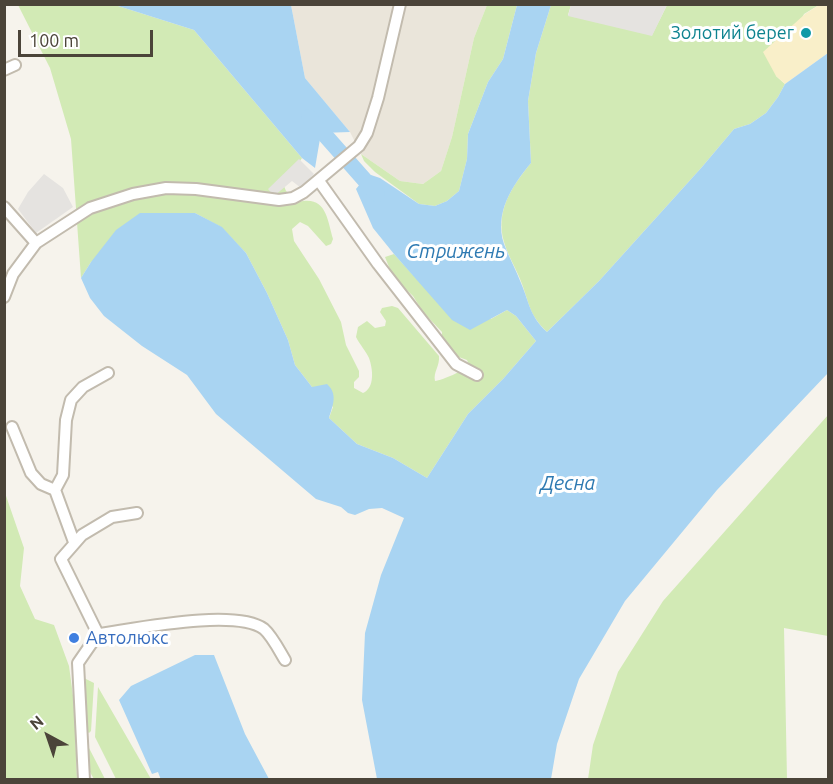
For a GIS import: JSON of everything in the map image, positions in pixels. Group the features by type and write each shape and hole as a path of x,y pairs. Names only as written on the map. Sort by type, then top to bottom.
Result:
{"street":[{"path":"4,297 9,273 36,243 90,208 133,194 166,188 195,189 279,200 293,198 321,179 359,146 367,133 378,98 400,4"},
{"path":"321,179 378,264 456,364 477,375"},
{"path":"4,207 36,243"},
{"path":"55,490 63,475 66,420 71,400 83,387 108,373"},
{"path":"12,427 31,472 41,484 55,490 74,542"},
{"path":"99,634 61,559 82,535 112,517 137,513"},
{"path":"84,780 78,663 99,634 208,620 249,621 265,630 285,660"}],"shaded area":[{"path":"571,4 667,5 652,36 568,16"},
{"path":"291,5 487,5 474,38 452,137 441,171 423,184 400,181 361,154 350,132 305,78"},
{"path":"299,159 314,174 301,188 292,181 274,196 268,189"},
{"path":"44,174 63,188 73,207 36,233 18,209 28,192"}],"green space":[{"path":"18,5 115,5 194,30 302,158 284,186 298,202 307,201 320,205 327,216 333,239 331,244 326,246 308,226 300,222 292,229 294,241 319,279 341,322 346,345 359,371 354,388 363,393 367,391 372,378 369,358 356,337 358,327 367,321 375,328 385,326 386,321 380,312 382,308 392,306 398,308 439,356 435,381 453,375 469,365 467,360 453,355 442,343 442,332 423,312 413,296 393,277 385,257 394,254 413,275 491,319 507,310 516,316 536,341 468,414 427,478 393,458 357,444 329,418 333,407 312,387 295,365 288,340 246,253 221,227 195,213 91,262 81,278 71,139 50,68"},
{"path":"487,5 517,5 503,59 488,82 468,134 467,159 459,191 447,201 435,206 419,204 375,172 364,161 361,154 400,181 423,184 441,171 452,137 474,38"},
{"path":"551,5 571,5 568,15 652,35 667,5 819,5 804,14 776,76 785,84 766,113 750,124 734,129 599,281 547,332 531,310 504,242 502,220 512,190 531,163 528,101 536,53"},
{"path":"828,415 828,636 784,628 787,779 588,779 593,745 618,672 663,601"},
{"path":"4,490 24,548 20,586 35,619 54,625 69,666 74,703 77,779 5,779"},
{"path":"84,678 94,683 89,733 86,731"},
{"path":"98,687 151,779 116,779 95,737"},
{"path":"89,748 105,779 94,779 92,776 87,760"}],"sand":[{"name":"Золотий берег","path":"819,5 828,5 828,53 785,84 776,76 763,52 805,14"}],"water":[{"path":"115,5 291,5 305,78 350,132 321,133 315,168 302,158 194,30"},
{"name":"Десна","path":"517,5 551,5 536,53 528,101 531,163 511,191 503,211 502,233 504,244 531,309 547,332 599,281 734,129 750,124 766,113 785,84 828,53 828,373 717,490 625,601 579,679 557,744 551,779 377,779 362,700 365,633 381,575 404,518 382,508 369,509 355,515 341,507 316,499 216,414 187,375 142,346 104,316 90,298 81,278 116,230 140,213 195,213 222,227 246,253 288,340 295,365 312,387 327,384 333,392 334,400 329,418 357,444 393,458 427,478 468,414 536,341 516,316 507,310 470,330 452,320 373,228 356,189 364,179 371,175 380,178 419,204 435,206 447,201 459,191 467,159 468,134 488,82 503,59"},
{"path":"195,655 214,655 245,734 269,779 161,780 158,772 152,774 119,700 131,686"}],"waterway":[{"name":"Стрижень","path":"309,117 377,194"}],"place":[{"name":"Золотий берег","path":"806,33"},
{"name":"Автолюкс","path":"74,638"}]}
